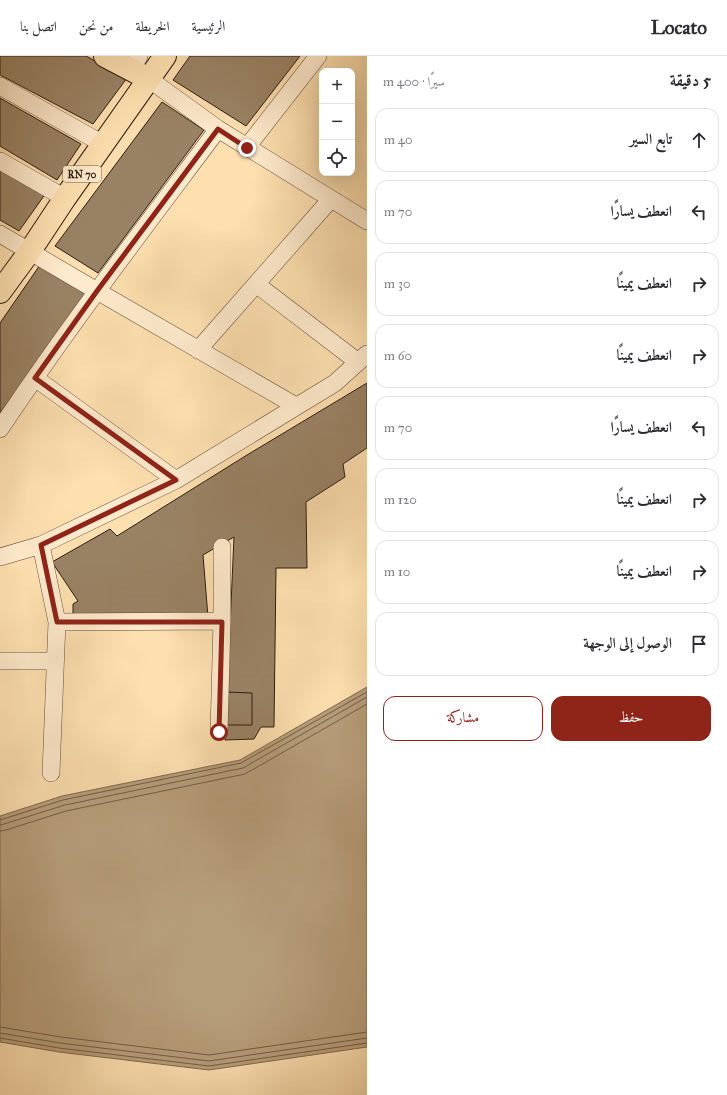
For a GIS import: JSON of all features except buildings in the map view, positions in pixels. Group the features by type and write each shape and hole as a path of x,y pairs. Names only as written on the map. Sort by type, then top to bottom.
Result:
{"main road":[{"path":"105,56 140,68"},
{"name":"RN 70","path":"0,292 30,251 103,144 140,68 165,56"}],"street":[{"path":"247,148 318,56"},
{"path":"140,68 218,129 367,221"},
{"path":"0,86 103,144"},
{"path":"0,429 97,291 218,129"},
{"path":"0,161 65,198"},
{"path":"198,350 331,199"},
{"path":"0,234 296,406"},
{"path":"0,557 41,545 176,480 335,383 362,358 256,284"},
{"path":"35,378 176,480"},
{"path":"41,545 57,622 51,773"},
{"path":"219,732 222,622 222,547"},
{"path":"57,622 222,622"},
{"path":"0,661 55,661"}],"water":[{"path":"367,687 367,1047 209,1070 59,1052 0,1042 0,816 62,796 240,760"}],"route":[{"path":"219,732 222,622 57,622 41,545 176,480 35,378 97,291 218,129 247,148"}]}
